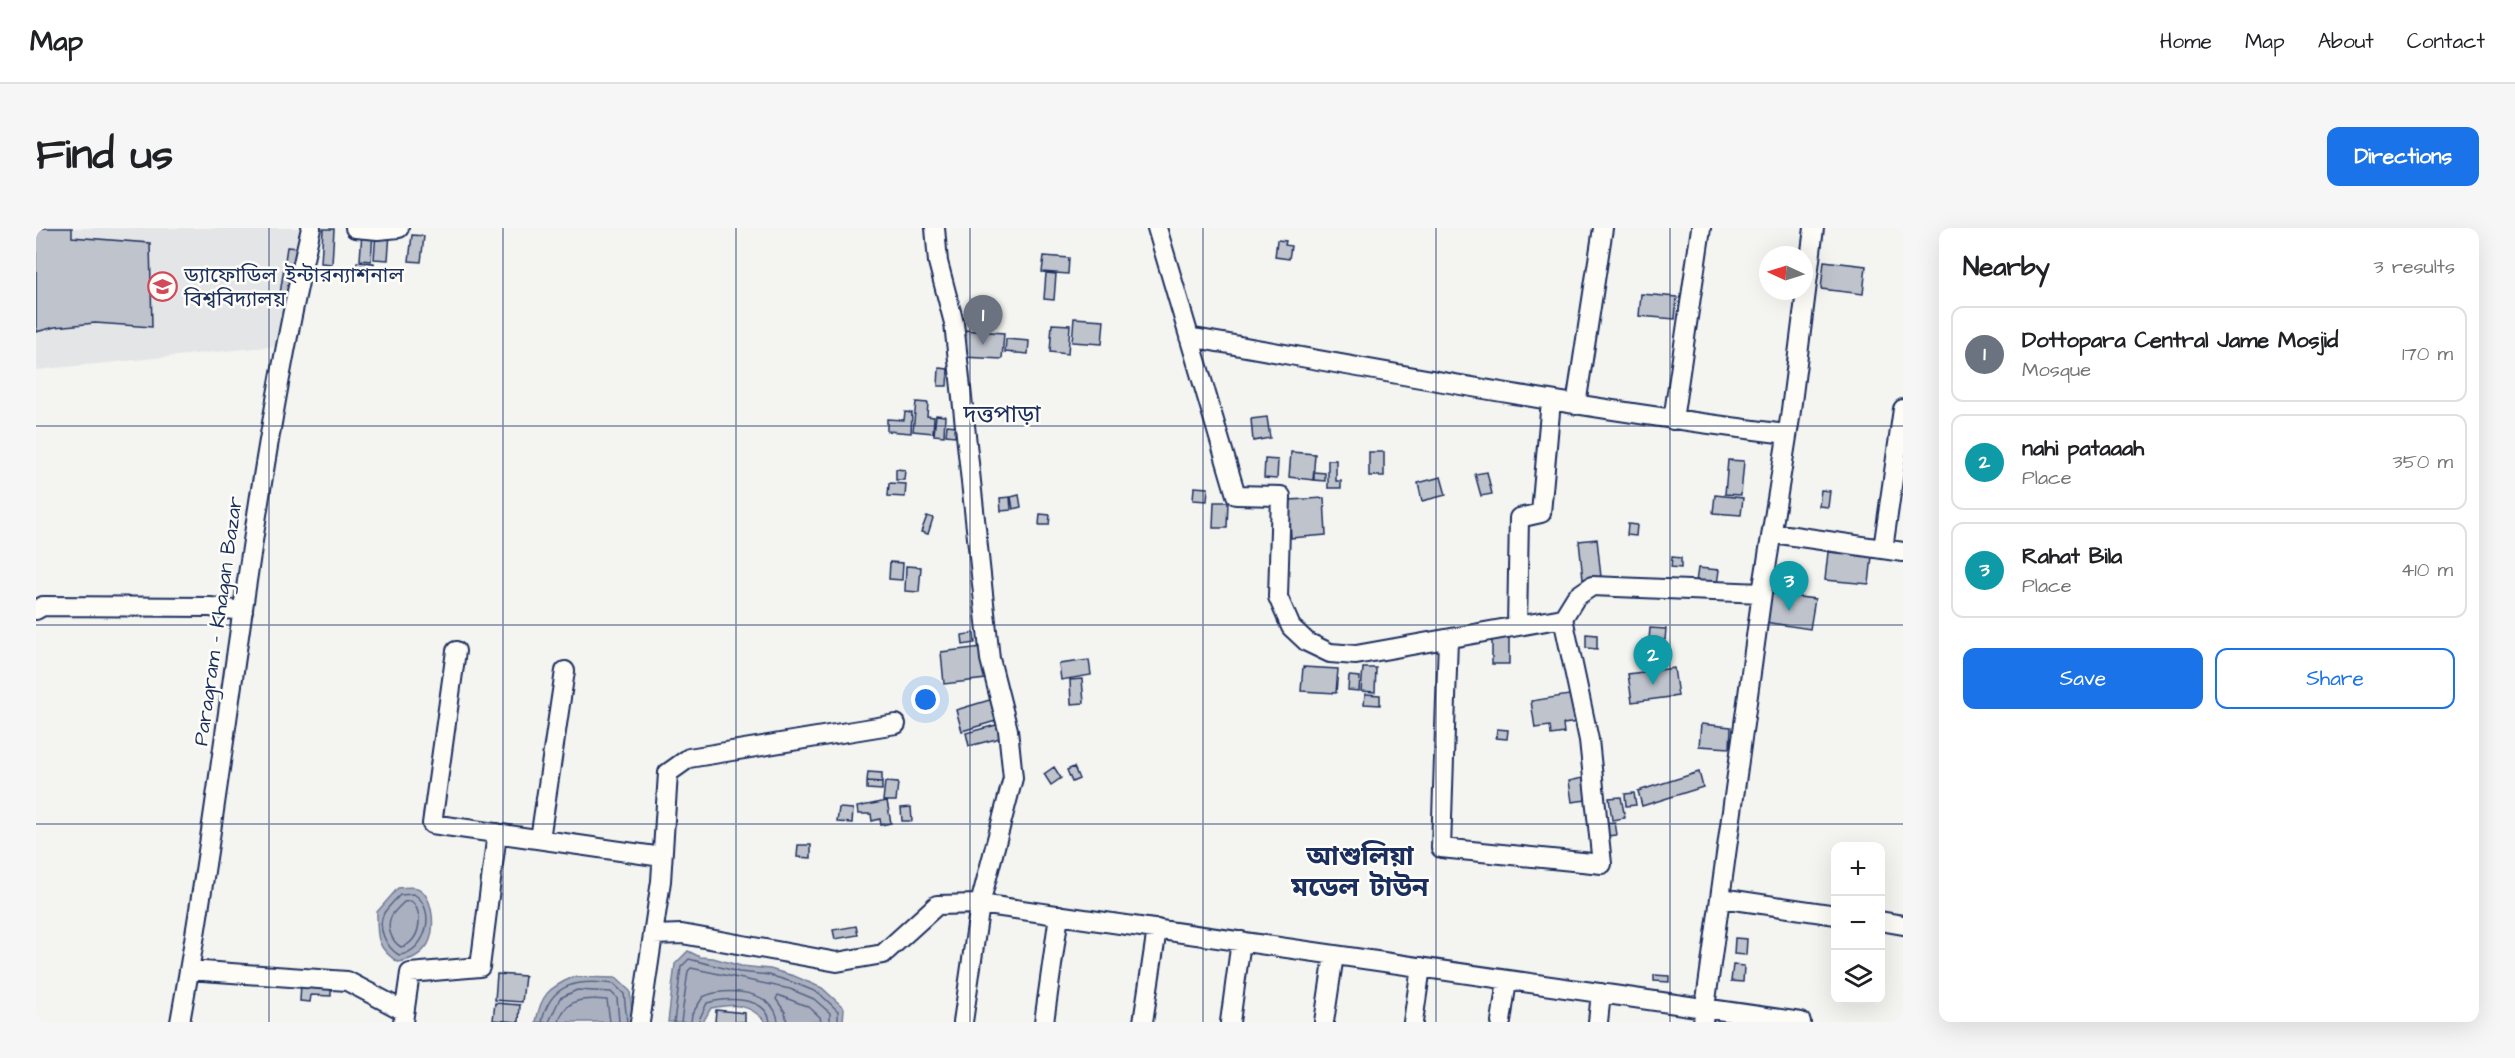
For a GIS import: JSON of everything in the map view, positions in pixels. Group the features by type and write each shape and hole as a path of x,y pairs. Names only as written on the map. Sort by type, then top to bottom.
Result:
{"street":[{"name":"Paragram - Khagan Bazar","path":"180,1022 243,611 252,537 286,340 310,228"},
{"path":"355,228 378,230 399,228"},
{"path":"935,228 938,262 954,323 990,659 1008,730 1013,778 980,904 963,1022"},
{"path":"1157,228 1236,495 1281,496 1278,597 1291,627 1307,642 1330,653 1356,655 1563,618"},
{"path":"1576,405 1603,228"},
{"path":"1673,420 1701,228"},
{"path":"1704,1015 1814,228"},
{"path":"1189,337 1551,401 1673,420 1787,434"},
{"path":"1517,626 1519,518 1541,513 1551,401"},
{"path":"1883,549 1903,409"},
{"path":"1773,533 1903,552"},
{"path":"1448,639 1441,848 1602,864 1589,740 1563,618 1576,597 1592,586 1762,592"},
{"path":"36,610 43,606 78,606 210,607 243,611"},
{"path":"456,651 432,824 662,856"},
{"path":"540,839 566,671"},
{"path":"639,1022 653,935 668,773 689,758 896,724"},
{"path":"189,970 347,981 403,1017 410,973 480,967 497,833"},
{"path":"1721,897 1831,914"},
{"path":"653,935 682,934 837,962 884,954 937,905 980,904 1601,993 1704,1015 1801,1022"},
{"path":"1044,1022 1059,915"},
{"path":"1885,922 1903,925"},
{"path":"1143,1022 1157,929"},
{"path":"1230,1022 1241,941"},
{"path":"1324,1022 1334,955"},
{"path":"1413,1022 1421,967"},
{"path":"1501,1022 1507,980"},
{"path":"1598,1022 1601,993"}],"shaded area":[{"name":"ড্যাফোডিল ইন্টারন্যাশনাল বিশ্ববিদ্যালয়","path":"36,228 304,228 276,346 36,370"}],"water":[{"path":"415,887 423,892 432,915 432,933 426,947 420,953 414,958 398,962 385,952 379,941 377,912 398,888"},
{"path":"688,951 700,957 713,958 741,966 770,969 822,988 844,1008 843,1022 766,1022 748,1008 734,1005 711,1008 703,1022 668,1022 675,964"},
{"path":"573,977 616,978 630,991 633,1022 536,1022 547,993"}],"building":[{"path":"36,228 72,228 72,237 150,243 152,327 95,323 55,327 36,332"},
{"path":"323,229 334,229 332,264 321,263"},
{"path":"362,232 373,233 371,261 360,260"},
{"path":"376,232 390,233 388,260 374,259"},
{"path":"412,235 424,236 421,262 409,261"},
{"path":"1277,240 1286,241 1285,245 1291,246 1289,259 1275,257"},
{"path":"287,247 298,248 290,303 279,301"},
{"path":"1044,256 1069,258 1068,274 1042,272"},
{"path":"1824,261 1866,266 1863,294 1821,289"},
{"path":"357,262 374,263 373,272 356,271"},
{"path":"1046,273 1056,274 1054,300 1044,299"},
{"path":"1641,294 1677,297 1675,319 1639,316"},
{"path":"1074,318 1104,320 1102,344 1072,342"},
{"path":"1052,324 1070,325 1068,354 1050,352"},
{"path":"964,330 1004,333 1002,359 962,357"},
{"path":"1006,339 1029,341 1028,354 1005,352"},
{"path":"939,368 948,369 947,386 938,386"},
{"path":"916,402 928,403 927,416 934,417 933,433 913,431"},
{"path":"905,412 912,413 911,433 887,431 887,419 904,420"},
{"path":"936,415 945,416 944,436 934,435"},
{"path":"1267,417 1270,438 1253,441 1251,419"},
{"path":"947,425 956,426 955,436 946,435"},
{"path":"1291,452 1315,454 1313,480 1289,477"},
{"path":"1369,452 1384,452 1384,476 1369,476"},
{"path":"1265,459 1278,460 1277,479 1264,478"},
{"path":"1328,460 1336,460 1336,481 1341,481 1341,488 1328,488"},
{"path":"1728,460 1744,461 1741,495 1725,494"},
{"path":"896,469 905,470 904,480 896,480"},
{"path":"1314,472 1325,473 1325,481 1314,480"},
{"path":"1487,472 1492,494 1481,496 1475,474"},
{"path":"1441,477 1446,495 1422,501 1418,483"},
{"path":"889,483 906,484 905,497 888,496"},
{"path":"1194,487 1208,488 1207,501 1193,500"},
{"path":"1821,490 1830,491 1828,507 1819,506"},
{"path":"1019,495 1021,507 1013,509 1011,497"},
{"path":"1715,495 1743,498 1741,515 1713,513"},
{"path":"1010,497 1011,510 1001,511 1000,498"},
{"path":"1324,498 1326,535 1291,538 1289,500"},
{"path":"1214,502 1228,502 1227,528 1213,528"},
{"path":"1040,514 1050,515 1049,525 1039,525"},
{"path":"927,516 933,518 928,534 921,532"},
{"path":"1628,524 1637,525 1636,536 1627,535"},
{"path":"1597,539 1601,577 1583,579 1579,541"},
{"path":"1828,552 1872,556 1869,584 1825,580"},
{"path":"1672,557 1681,558 1681,568 1671,567"},
{"path":"890,562 903,563 902,580 889,579"},
{"path":"906,566 921,567 919,592 905,591"},
{"path":"1698,568 1719,570 1717,584 1696,582"},
{"path":"1768,593 1815,599 1810,629 1764,622"},
{"path":"1650,628 1666,629 1665,640 1649,640"},
{"path":"974,633 975,643 963,645 962,635"},
{"path":"1586,634 1597,635 1597,649 1586,648"},
{"path":"1492,638 1509,638 1509,664 1492,664"},
{"path":"982,647 986,679 944,684 941,652"},
{"path":"1089,660 1091,675 1061,680 1059,664"},
{"path":"1303,667 1338,669 1336,693 1301,691"},
{"path":"1363,668 1376,668 1375,692 1361,691"},
{"path":"1674,668 1678,696 1632,702 1628,674"},
{"path":"1349,676 1360,677 1359,691 1348,690"},
{"path":"1082,679 1084,703 1071,704 1070,680"},
{"path":"1365,694 1380,695 1380,705 1364,704"},
{"path":"1575,694 1579,722 1563,724 1564,733 1551,735 1550,726 1535,728 1531,701"},
{"path":"993,699 999,720 962,731 956,710"},
{"path":"1000,724 1004,737 969,746 966,733"},
{"path":"1701,724 1731,727 1730,748 1699,746"},
{"path":"1497,729 1508,730 1507,739 1496,738"},
{"path":"1054,767 1061,778 1051,785 1044,774"},
{"path":"1074,767 1079,779 1072,782 1067,770"},
{"path":"868,772 882,773 882,782 867,781"},
{"path":"1699,772 1703,787 1642,806 1638,791"},
{"path":"1583,778 1586,800 1572,802 1569,781"},
{"path":"867,782 882,783 882,790 867,789"},
{"path":"885,782 898,783 896,801 883,801"},
{"path":"1634,793 1636,805 1626,806 1625,794"},
{"path":"1621,797 1625,818 1612,820 1609,798"},
{"path":"887,801 891,823 881,825 880,819 872,821 871,814 858,814 857,807"},
{"path":"911,807 912,821 902,821 901,808"},
{"path":"839,808 853,809 852,823 837,822"},
{"path":"1615,822 1617,835 1606,836 1605,823"},
{"path":"798,845 811,845 811,858 797,857"},
{"path":"856,926 858,935 835,939 833,930"},
{"path":"1735,938 1747,939 1746,955 1734,954"},
{"path":"1733,965 1744,966 1743,982 1731,981"},
{"path":"497,974 525,976 522,1002 495,1000"},
{"path":"1654,975 1669,976 1669,982 1654,981"},
{"path":"301,983 331,985 331,996 311,995 310,1002 300,1001"},
{"path":"495,1003 520,1005 519,1022 493,1020"},
{"path":"716,1010 745,1013 745,1022 715,1022"}],"place":[{"name":"ড্যাফোডিল ইন্টারন্যাশনাল বিশ্ববিদ্যালয়","path":"163,287"},
{"name":"Dottopara Central Jame Mosjid","path":"983,345"},
{"name":"Rahat Bila","path":"1789,611"},
{"name":"nahi pataaah","path":"1653,685"}],"district":[{"name":"দত্তপাড়া","path":"1002,415"},
{"name":"আশুলিয়া মডেল টাউন","path":"1360,872"}]}
